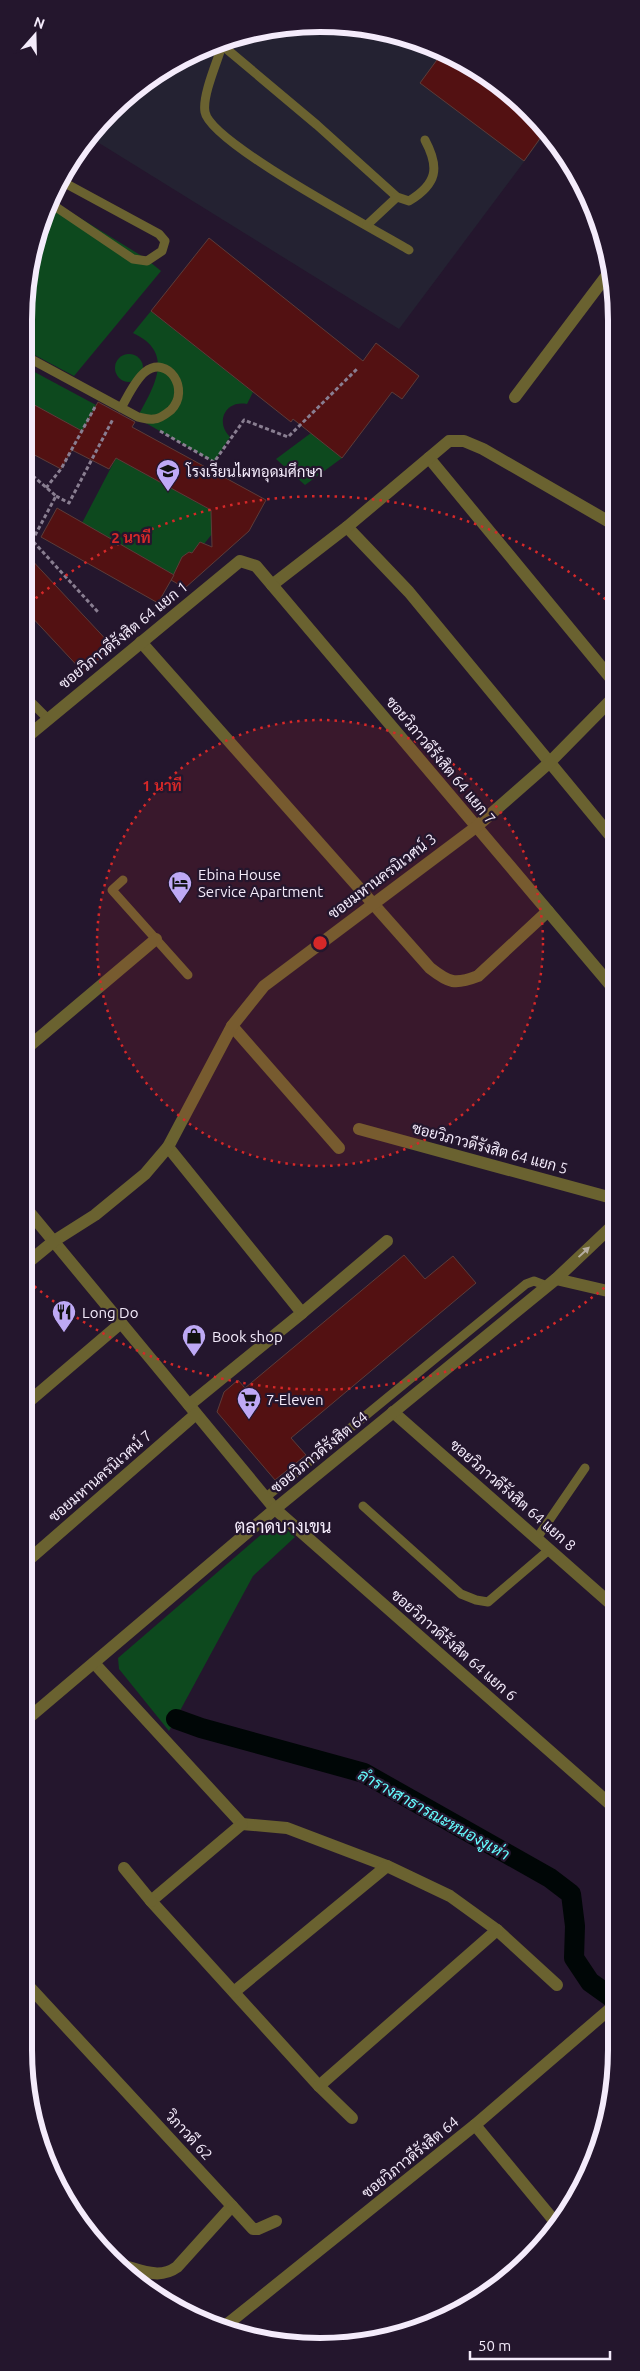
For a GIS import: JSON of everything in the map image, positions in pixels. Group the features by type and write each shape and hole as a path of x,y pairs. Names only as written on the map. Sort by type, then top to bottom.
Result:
{"street":[{"path":"516,396 604,278"},
{"path":"272,585 347,527 449,441 464,441 483,449 608,521"},
{"path":"429,458 608,675"},
{"path":"347,527 409,592 608,834"},
{"name":"ซอยวิภาวดีรังสิต 64 แยก 7","path":"240,561 256,566 608,983"},
{"name":"ซอยวิภาวดีรังสิต 64 แยก 1","path":"32,732 240,561"},
{"path":"141,642 430,968 447,981 466,981 478,976 548,911"},
{"name":"ซอยมหานครนิเวศน์ 3","path":"32,1259 54,1241 95,1215 145,1174 168,1147 232,1026 264,986 372,903 476,827 549,763 608,703"},
{"path":"32,1044 156,938"},
{"path":"232,1026 339,1148"},
{"name":"ซอยวิภาวดีรังสิต 64 แยก 5","path":"359,1129 608,1197"},
{"path":"168,1147 302,1314"},
{"name":"ซอยวิภาวดีรังสิต 64","path":"32,1215 275,1509 552,1282 608,1230"},
{"name":"ซอยมหานครนิเวศน์ 7","path":"32,1557 193,1410 387,1241"},
{"path":"552,1282 608,1291"},
{"path":"32,1399 121,1323"},
{"name":"ซอยวิภาวดีรังสิต 64 แยก 8","path":"393,1412 608,1600"},
{"path":"32,1715 275,1509"},
{"name":"ซอยวิภาวดีรังสิต 64 แยก 6","path":"275,1509 608,1802"},
{"path":"94,1664 242,1824 287,1828 387,1866 450,1896 497,1930 557,1984"},
{"path":"151,1900 242,1824"},
{"path":"234,1992 387,1866"},
{"path":"124,1868 319,2086 352,2118"},
{"path":"319,2086 497,1930"},
{"name":"วิภาวดี 62","path":"32,1992 253,2228 258,2229 276,2221"},
{"name":"ซอยวิภาวดีรังสิต 64","path":"229,2323 475,2125 607,2012"},
{"path":"475,2125 553,2219"},
{"path":"131,2268 158,2275 169,2273 232,2206"}],"lane":[{"path":"226,49 317,125 397,197 410,201 425,192 435,173 434,157 425,140"},
{"path":"222,50 205,100 204,113 212,125 238,147 308,192 409,250"},
{"path":"56,206 133,259 147,261 162,251 165,242 159,234 67,184"},
{"path":"368,225 397,197"},
{"path":"32,360 119,410 138,417 155,419 165,414 176,404 180,393 178,382 171,373 162,367 151,368 139,379 119,410"},
{"path":"32,703 47,718"},
{"path":"123,880 112,890 188,975"},
{"path":"266,1498 526,1284 534,1281 552,1282"},
{"path":"536,1538 584,1468"},
{"path":"363,1506 462,1594 476,1600 488,1602 550,1549"}],"path":[{"path":"154,428 214,462 244,420 288,437 358,368"},
{"path":"46,488 61,469 97,402"},
{"path":"33,476 56,496 69,503 119,410"},
{"path":"56,496 32,541 98,612"}],"shaded area":[{"path":"320,32 358,35 394,42 430,54 464,71 510,104 542,138 399,329 95,141 130,104 176,71 210,54 264,38"}],"green space":[{"path":"57,204 145,258 161,271 74,376 32,354 35,282 42,246"},
{"path":"151,311 253,392 247,404 233,405 225,413 223,425 230,437 214,462 137,418 155,383 158,361 154,350 146,341 133,333"},
{"path":"129,354 139,358 143,368 139,378 129,382 119,378 115,368 119,358"},
{"path":"32,371 96,405 82,431 32,404"},
{"path":"311,433 342,458 305,485 276,459"},
{"path":"116,458 211,510 212,534 204,544 200,542 192,553 189,552 174,575 82,523"},
{"path":"277,1521 295,1537 253,1576 169,1731 119,1669 118,1658"}],"building":[{"path":"438,58 464,71 495,92 510,104 541,137 524,161 420,83"},
{"path":"209,238 363,361 376,343 419,376 402,399 392,392 342,458 293,419 291,422 151,311"},
{"path":"98,402 135,422 132,427 266,500 249,531 185,588 171,580 182,557 189,552 192,553 200,542 212,547 211,510 116,458 109,469 72,450 61,469 32,454 32,404 82,431"},
{"path":"57,508 174,575 158,603 41,537"},
{"path":"32,560 113,647 84,673 32,617"},
{"path":"404,1255 425,1279 453,1256 476,1283 291,1438 306,1455 275,1480 217,1412 224,1392 238,1380 245,1388"}],"waterway":[{"name":"ลำรางสาธารณะหนองงูเห่า","path":"176,1719 201,1728 364,1773 550,1878 571,1894 575,1926 574,1958 590,1982 608,1995"}],"place":[{"name":"โรงเรียนไผทอุดมศึกษา","path":"168,492"},
{"name":"Ebina House Service Apartment","path":"180,904"},
{"name":"Long Do","path":"64,1333"},
{"name":"Book shop","path":"194,1357"},
{"name":"7-Eleven","path":"249,1420"}],"district":[{"name":"ตลาดบางเขน","path":"283,1526"}]}
